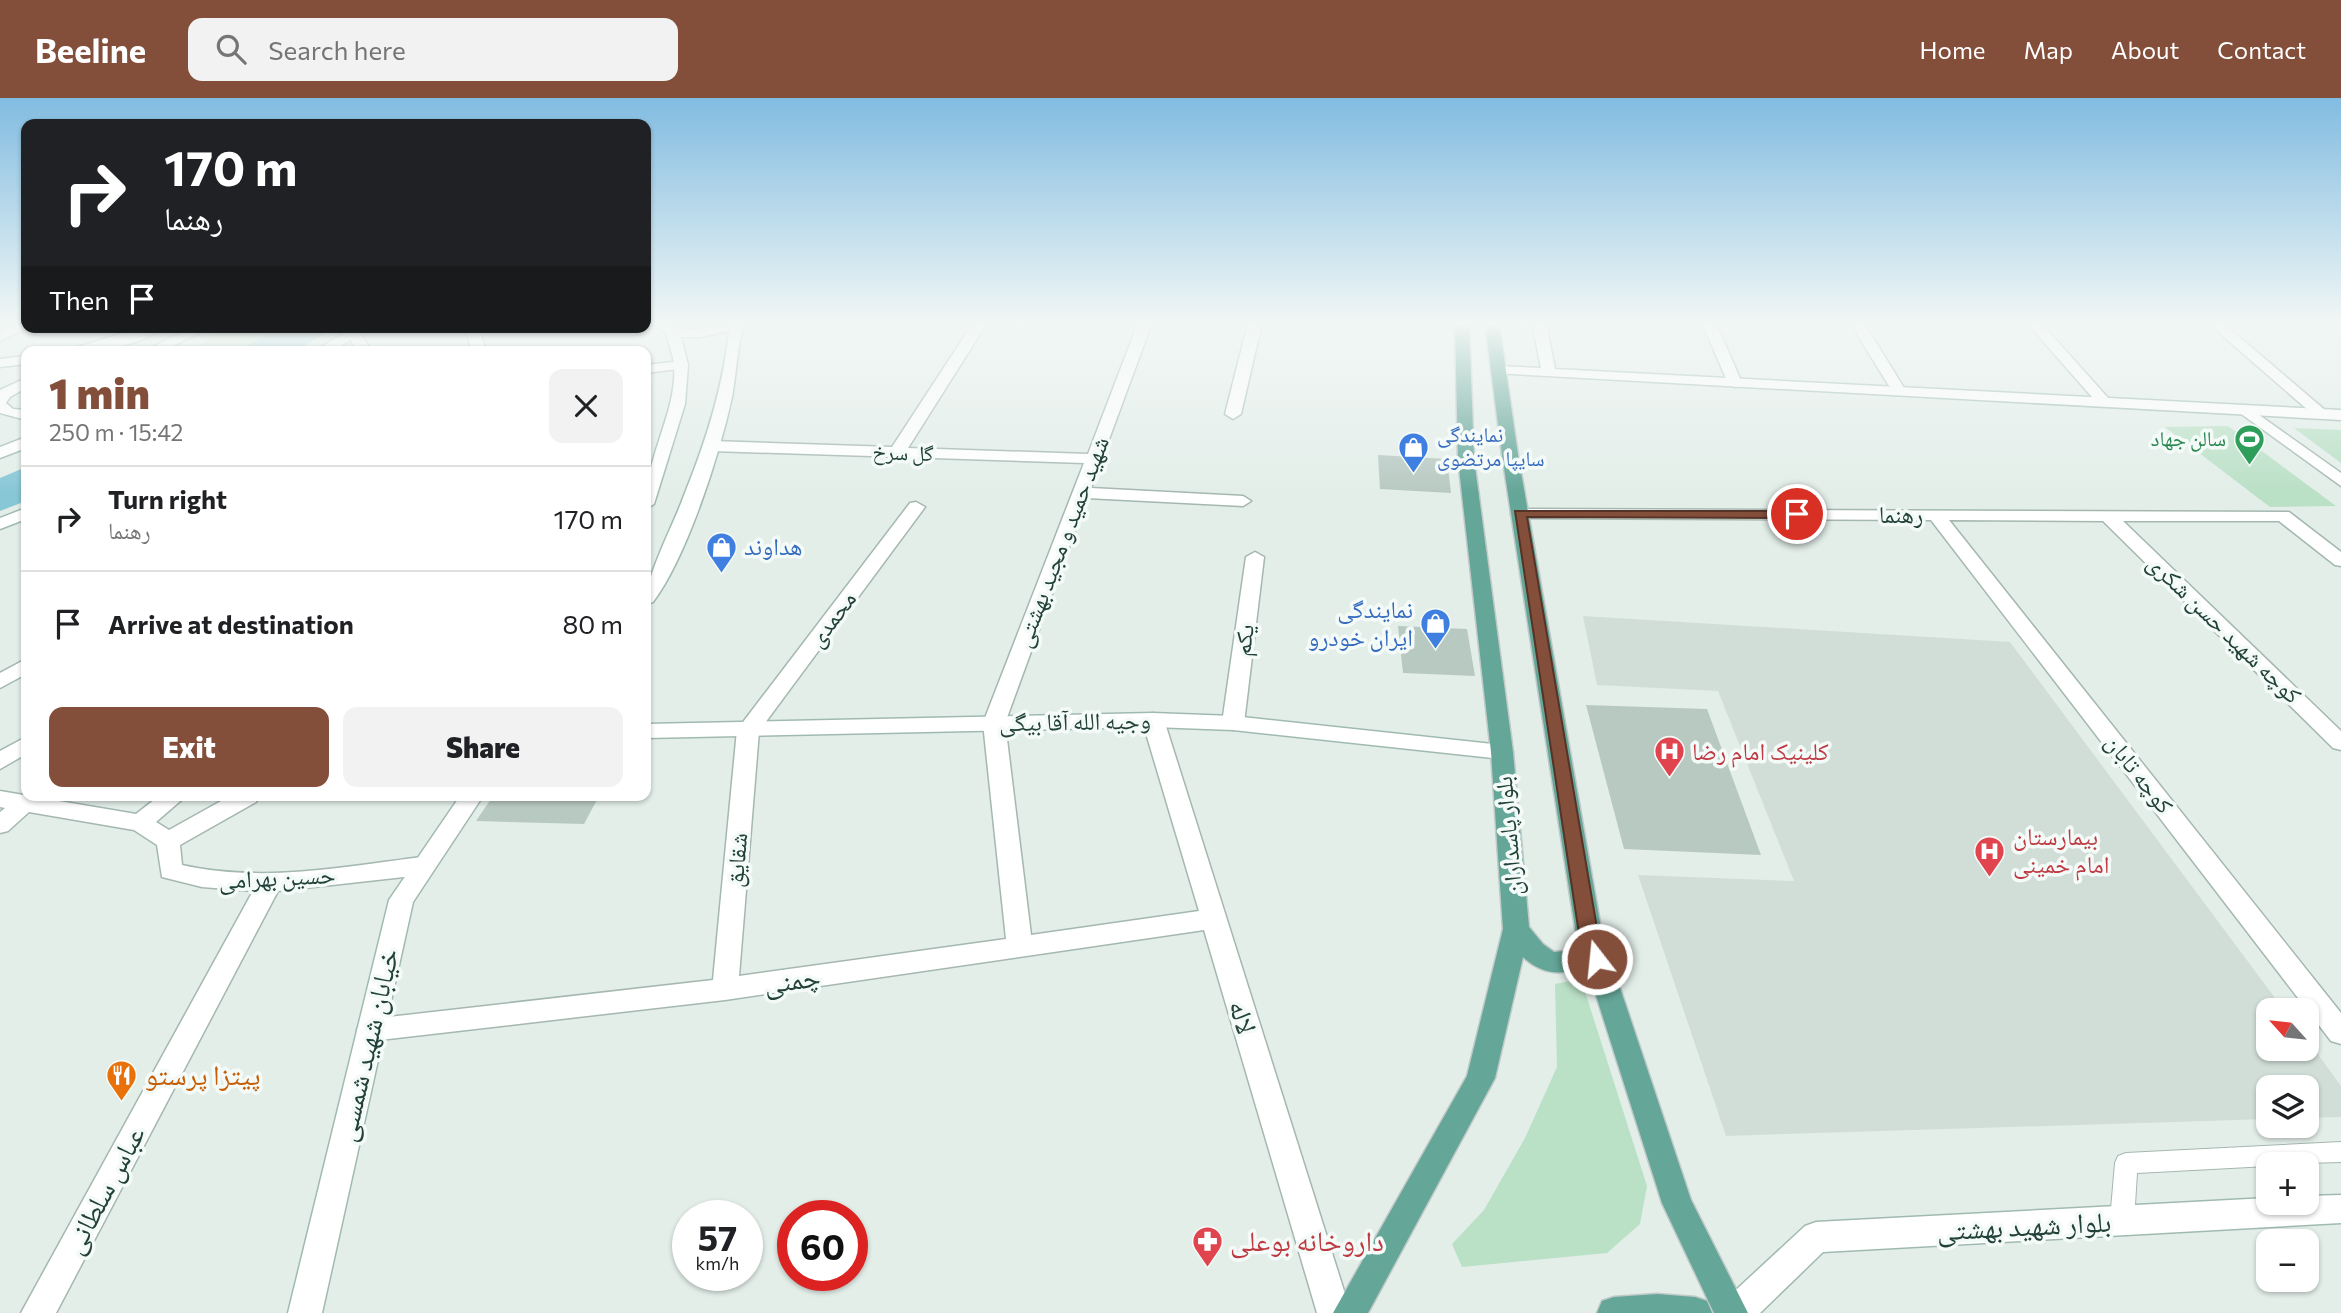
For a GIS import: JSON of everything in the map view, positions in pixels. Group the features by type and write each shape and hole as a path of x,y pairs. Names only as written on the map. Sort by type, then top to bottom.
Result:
{"main road":[{"name":"بلوار پاسداران","path":"1350,1313 1481,1078 1516,929 1502,752 1466,459 1464,380"},
{"path":"1499,380 1589,934 1677,1203 1734,1313"},
{"path":"1516,929 1534,953 1559,963 1572,962 1581,953 1589,934"},
{"path":"1614,1313 1657,1310 1695,1313"}],"street":[{"path":"651,488 677,404 679,380"},
{"path":"651,590 666,564 712,446 729,380"},
{"path":"897,452 944,380"},
{"name":"شهید حمید و مجید بهشتی","path":"994,723 1124,380"},
{"path":"1233,414 1241,380"},
{"path":"1674,380 2341,415"},
{"path":"1892,380 1899,391"},
{"path":"2084,380 2104,402"},
{"path":"2281,380 2321,414"},
{"path":"21,385 4,394 2,409 21,414"},
{"path":"2245,410 2341,481"},
{"path":"0,453 21,444"},
{"name":"گل سرخ","path":"712,446 1094,459"},
{"path":"1081,492 1242,501"},
{"name":"محمدی","path":"748,730 916,507"},
{"name":"رهنما","path":"1520,513 2283,516 2341,561"},
{"path":"0,524 21,515"},
{"name":"کوچه تابان","path":"1936,515 2341,1034"},
{"name":"کوچه شهید حسن شکری","path":"2107,516 2341,743"},
{"name":"یکم","path":"1233,723 1255,557"},
{"path":"0,682 21,669"},
{"name":"وجیه الله آقا بیگی","path":"651,731 1153,720 1233,723 1502,752"},
{"name":"لاله","path":"1153,720 1334,1313"},
{"path":"994,723 1020,947"},
{"name":"شقایق","path":"725,989 748,730"},
{"path":"0,762 21,747"},
{"path":"0,799 140,823 168,841 239,801"},
{"path":"140,823 169,801"},
{"name":"خیابان شهید شمسی","path":"305,1313 401,900 468,801"},
{"path":"0,825 24,803"},
{"name":"حسین بهرامی","path":"168,841 171,871 205,881 270,883 422,866"},
{"name":"عباس سلطانی","path":"38,1313 270,883"},
{"name":"چمنی","path":"371,1030 725,989 1212,919"},
{"name":"بلوار شهید بهشتی","path":"1734,1313 1816,1237 2341,1209"}],"lane":[{"path":"2122,1221 2126,1163 2341,1152"}],"shaded area":[{"name":"بیمارستان امام خمینی","path":"1583,616 2010,642 2275,998 2256,998 2256,1061 2319,1061 2319,1056 2341,1086 2341,1117 2319,1118 2319,1075 2256,1075 2256,1119 1726,1136 1638,875 1794,881 1718,691 1597,685"}],"green space":[{"name":"سالن جهاد","path":"2228,426 2336,506 2270,507 2165,427"},
{"path":"2294,428 2341,430 2341,463"},
{"path":"1581,979 1647,1186 1640,1224 1607,1253 1462,1267 1452,1244 1484,1210 1525,1138 1557,1067 1555,984"}],"water":[{"path":"21,469 21,503 0,511 0,478"}],"building":[{"name":"نمایندگی سایپا مرتضوی","path":"1378,455 1447,459 1451,493 1380,489"},
{"name":"نمایندگی ایران خودرو","path":"1398,626 1467,629 1475,676 1403,673"},
{"name":"کلینیک امام رضا","path":"1586,705 1707,709 1761,855 1624,849"},
{"path":"490,801 596,801 584,824 476,821"}],"place":[{"name":"سالن جهاد","path":"2249,466"},
{"name":"نمایندگی سایپا مرتضوی","path":"1414,474"},
{"name":"هداوند","path":"721,574"},
{"name":"نمایندگی ایران خودرو","path":"1436,651"},
{"name":"کلینیک امام رضا","path":"1669,779"},
{"name":"بیمارستان امام خمینی","path":"1990,878"},
{"name":"پیتزا پرستو","path":"122,1102"},
{"name":"داروخانه بوعلی","path":"1207,1268"}],"route":[{"path":"1597,959 1589,934 1520,513 1797,514"}]}
